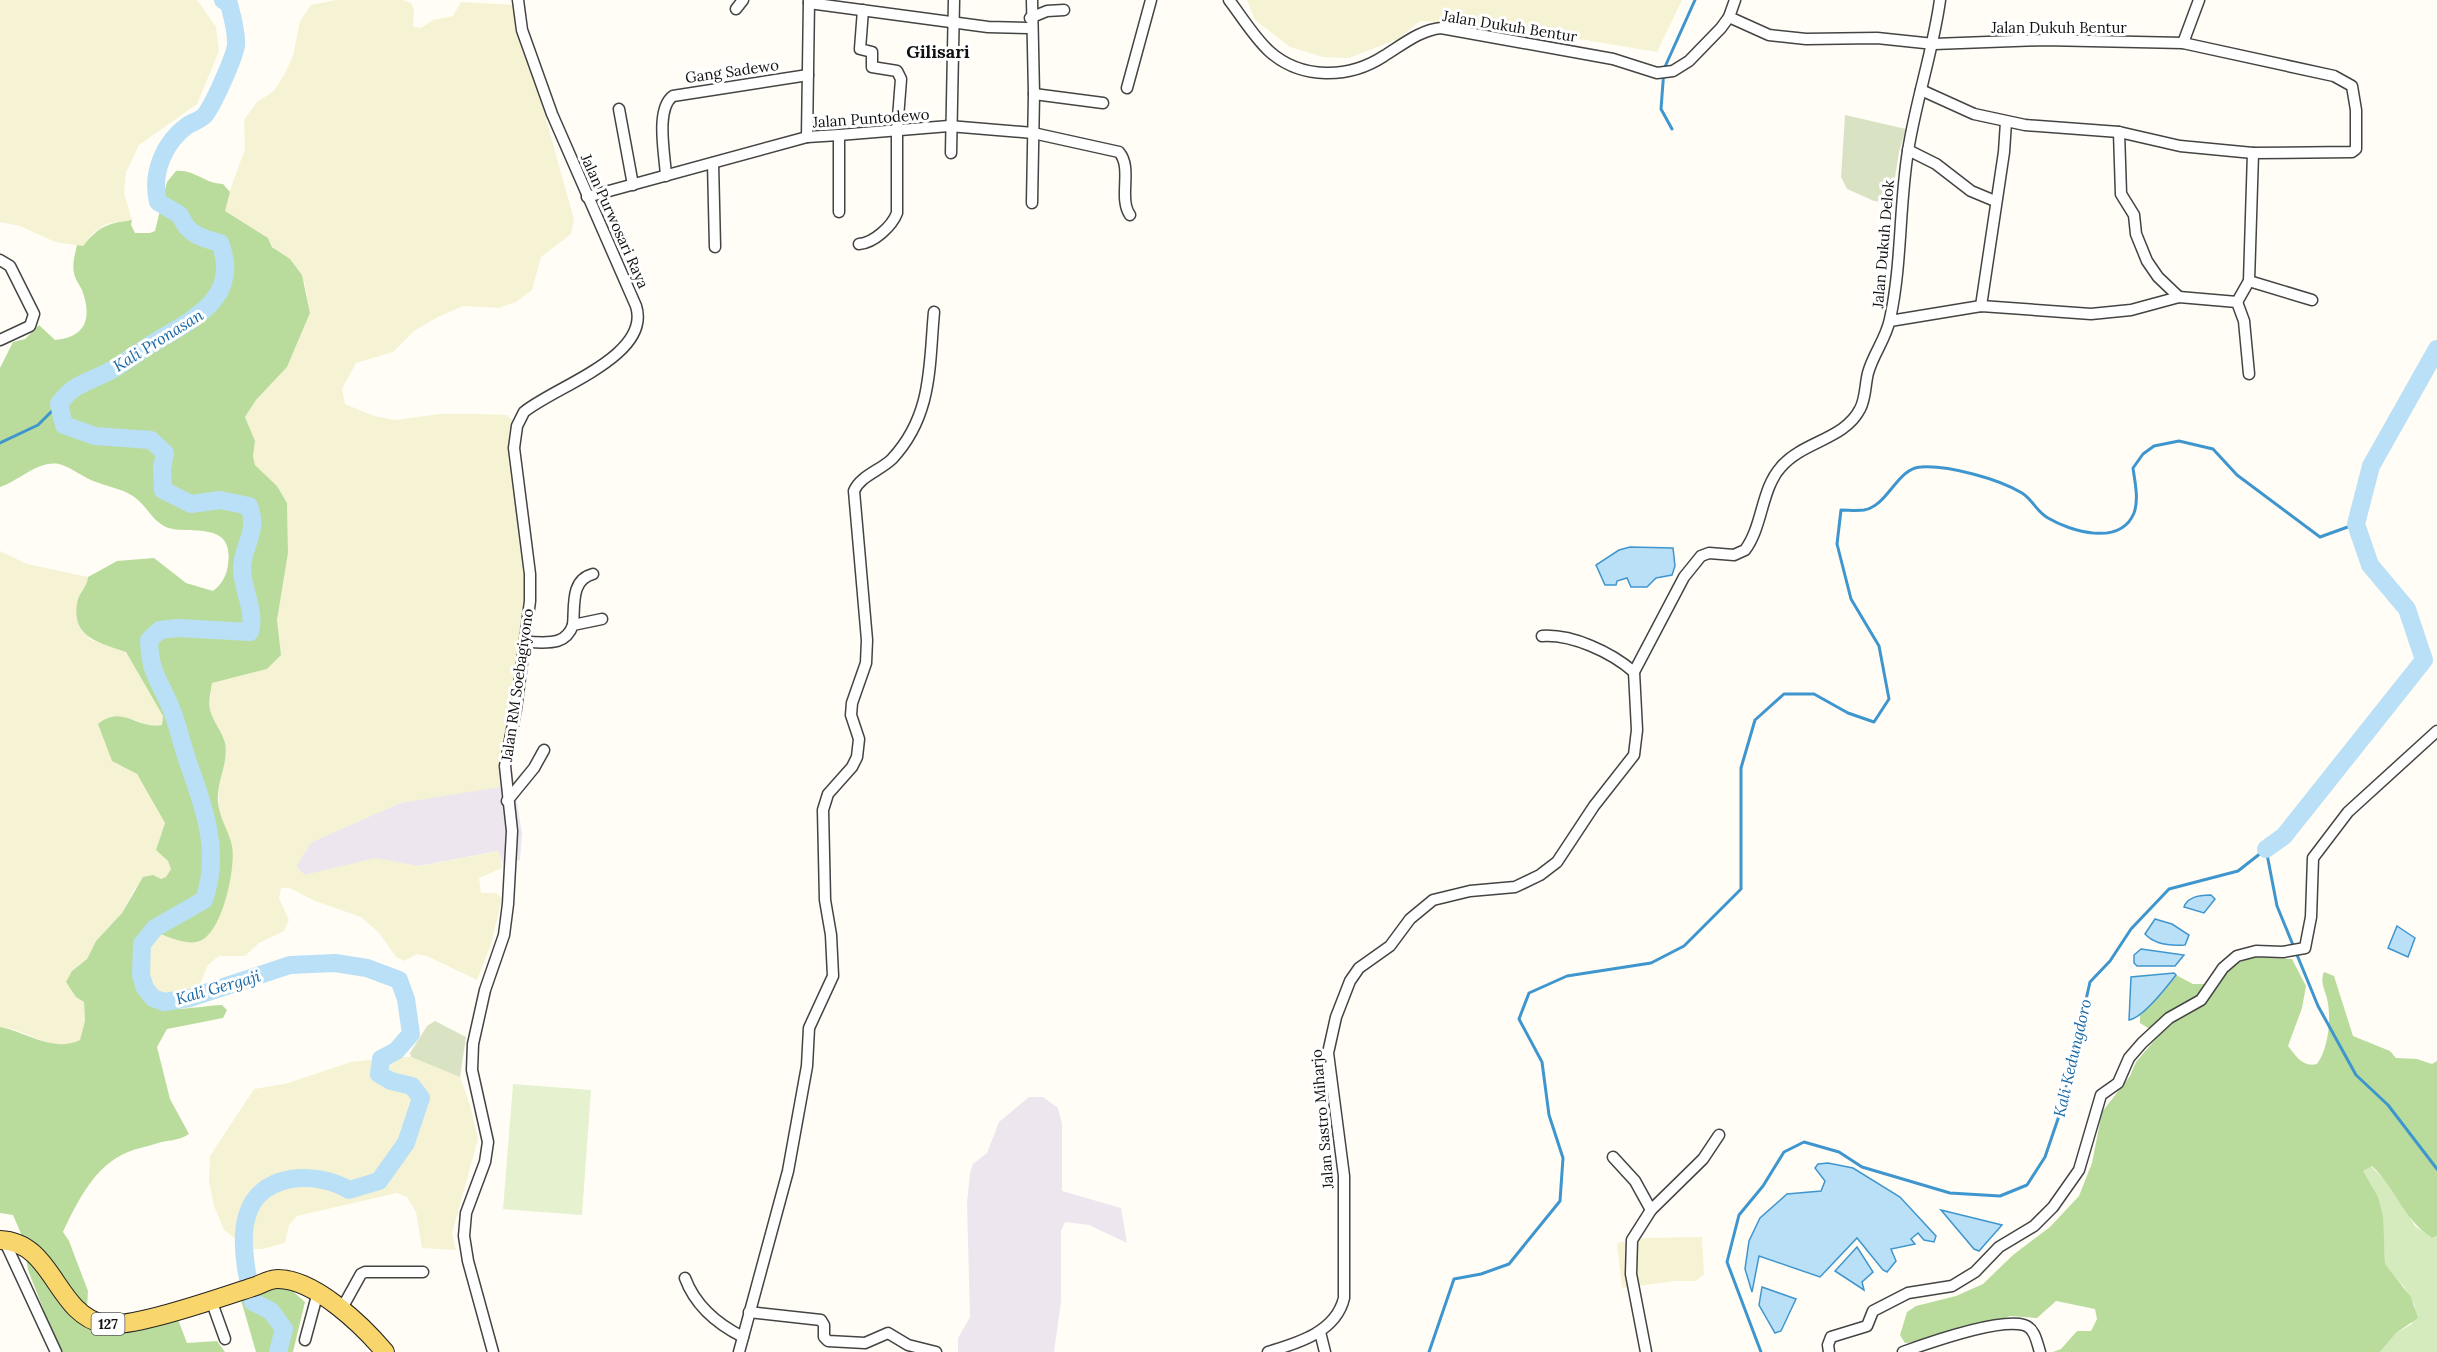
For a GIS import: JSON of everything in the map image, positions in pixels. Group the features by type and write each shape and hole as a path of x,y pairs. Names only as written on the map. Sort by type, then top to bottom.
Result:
{"main road":[{"name":"127","path":"2,1240 26,1248 37,1256 76,1308 102,1323 129,1324 251,1288 273,1279 286,1279 318,1292 341,1310 385,1352"}],"street":[{"name":"Jalan Purwosari Raya","path":"518,0 522,30 552,114 636,306 639,322 629,341 602,364 531,407"},
{"path":"735,9 743,0"},
{"path":"951,153 949,126 954,0"},
{"path":"1032,0 1030,23 1034,94 1032,203"},
{"path":"1126,88 1151,0"},
{"name":"Jalan Dukuh Bentur","path":"1229,0 1266,48 1289,66 1311,72 1341,73 1369,64 1422,33 1442,28 1613,59 1656,73 1673,71 1697,53 1730,17 1735,0"},
{"path":"1934,44 1940,0"},
{"path":"2183,44 2199,0"},
{"path":"807,138 809,1 953,22 1030,23 1047,11 1064,10"},
{"path":"859,244 867,243 878,235 897,213 897,131 901,75 897,71 873,68 872,52 860,49 863,10"},
{"name":"Jalan Dukuh Bentur","path":"1730,17 1769,34 1806,39 1885,38 1934,44 2044,40 2183,44 2334,76 2352,86 2356,110 2356,148 2352,152 2253,153"},
{"name":"Jalan Dukuh Delok","path":"1934,44 1908,150 1896,284 1890,321 1981,306 2091,314 2131,310 2179,297 2237,302"},
{"name":"Gang Sadewo","path":"666,176 663,116 666,100 673,96 808,75"},
{"path":"1921,90 1974,114 2006,122 2119,132 2180,146 2253,153 2249,281 2237,302 2244,321 2249,374"},
{"path":"1034,94 1103,103"},
{"path":"619,109 633,185"},
{"path":"1981,306 2004,152 2006,122"},
{"name":"Jalan Puntodewo","path":"587,197 807,138 949,126 1033,133 1121,153 1126,208 1130,216"},
{"path":"2119,132 2121,194 2131,207 2138,240 2147,261 2158,278 2179,297"},
{"path":"838,135 839,212"},
{"path":"1908,150 1936,164 1971,191 1995,201"},
{"path":"713,163 715,247"},
{"path":"0,260 10,266 34,314 30,326 0,340"},
{"path":"2249,281 2312,300"},
{"path":"740,1352 742,1337 788,1171 807,1066 810,1028 832,976 831,935 825,900 823,810 828,794 858,757 859,739 851,715 852,703 866,663 867,640 854,491 867,477 892,458 922,406 929,385 932,362 934,312"},
{"name":"Jalan Sastro Miharjo","path":"1268,1352 1320,1332 1337,1317 1346,1290 1344,1176 1328,1053 1335,1017 1350,981 1359,968 1390,946 1410,919 1432,900 1461,892 1515,886 1540,875 1557,862 1594,806 1631,763 1636,730 1634,672 1684,577 1696,560 1709,553 1734,555 1745,550 1779,468 1800,450 1836,434 1851,423 1861,407 1868,372 1890,321"},
{"name":"Jalan RM Soebagiyono","path":"492,1352 468,1261 464,1236 466,1213 485,1162 488,1142 474,1081 472,1058 485,990 506,922 512,831 505,766 526,642 530,574 514,448 520,418 531,407"},
{"path":"526,642 560,642 570,634 577,584 583,577 593,574"},
{"path":"573,625 602,620"},
{"path":"1542,636 1553,636 1580,643 1615,659 1634,672"},
{"path":"1830,1352 1828,1345 1832,1337 1867,1326 1873,1311 1908,1293 1952,1286 1975,1272 1999,1247 2034,1226 2053,1207 2079,1170 2101,1095 2118,1083 2129,1058 2169,1018 2201,1000 2229,961 2256,951 2283,952 2304,948 2311,917 2313,858 2348,812 2437,731"},
{"path":"507,801 534,768 544,750"},
{"path":"1646,1352 1633,1287 1630,1252 1632,1240 1651,1210 1703,1159 1719,1135"},
{"path":"1613,1157 1635,1180 1651,1210"},
{"path":"2,1240 56,1352"},
{"path":"341,1310 361,1274 365,1272 423,1272"},
{"path":"685,1278 691,1293 713,1318 742,1337"},
{"path":"305,1340 318,1292"},
{"path":"210,1300 225,1339"},
{"path":"749,1312 821,1320 824,1325 824,1337 828,1341 865,1343 888,1333 904,1343 936,1352"},
{"path":"1903,1352 1937,1340 2004,1325 2024,1325 2031,1329 2040,1352"},
{"path":"1320,1332 1325,1352"}],"shaded area":[{"path":"0,0 197,0 216,27 219,51 197,104 139,145 126,172 124,193 132,220 106,224 94,232 83,246 55,242 20,226 0,222"},
{"path":"336,0 403,0 411,3 414,9 413,27 421,28 433,20 453,16 461,2 514,5 574,219 571,234 541,257 532,290 516,302 499,308 463,306 436,318 414,331 393,352 356,363 342,389 345,404 374,416 395,420 440,414 478,414 507,415 512,420 512,466 527,583 520,659 500,787 400,803 312,842 296,866 304,875 376,858 419,866 499,851 502,868 479,878 481,893 496,893 502,898 491,944 477,980 427,956 417,954 404,961 396,957 380,934 361,917 315,901 290,888 281,888 279,898 289,920 284,931 259,943 245,956 219,956 208,965 200,984 187,993 192,1010 182,1011 152,1005 140,997 134,972 135,949 149,928 188,941 219,810 218,791 226,754 209,708 212,683 267,669 281,655 277,620 288,553 287,503 277,486 255,465 253,456 255,441 245,417 256,400 287,367 310,313 305,285 296,267 272,246 268,238 224,211 245,149 244,120 257,102 274,91 284,75 293,56 300,21 311,5"},
{"path":"1247,0 1682,0 1657,52 1490,24 1420,21 1398,39 1349,58 1323,57 1290,47 1255,20"},
{"path":"0,551 27,564 88,577 87,585 80,593 89,639 126,652 163,716 162,726 152,727 133,719 112,761 137,774 165,823 156,850 168,861 171,869 166,877 161,879 153,875 135,888 122,913 96,941 87,959 72,971 76,997 84,1002 85,1021 80,1040 71,1044 52,1045 13,1029 0,1027"},
{"path":"514,785 522,833 520,860 503,864 498,851 419,866 304,875 296,866 311,842 400,803 443,794"},
{"path":"411,1057 460,1077 470,1105 478,1139 452,1233 456,1250 422,1248 416,1212 407,1197 397,1193 297,1216 289,1225 285,1243 262,1249 250,1249 224,1230 214,1206 209,1181 210,1156 254,1089 285,1084 351,1062"},
{"path":"1029,1097 1043,1097 1058,1108 1062,1124 1062,1191 1121,1208 1127,1243 1089,1225 1065,1222 1061,1231 1061,1302 1054,1352 958,1352 958,1338 970,1317 967,1203 970,1173 973,1164 987,1153 999,1122"},
{"path":"1702,1237 1704,1274 1696,1281 1675,1281 1622,1288 1617,1243 1642,1238"}],"green space":[{"path":"1845,115 1906,129 1899,152 1891,203 1874,201 1847,189 1841,177"},
{"path":"176,171 188,172 211,182 223,184 230,192 225,211 268,238 272,247 290,259 302,275 310,313 287,367 256,400 245,417 255,441 253,456 255,465 277,486 287,503 288,553 277,620 281,655 267,669 212,683 210,710 224,739 226,750 218,802 220,814 231,840 233,856 230,882 216,924 209,934 196,942 175,939 149,929 138,945 135,956 134,975 138,990 145,1000 155,1006 181,1009 222,1005 227,1010 223,1018 167,1029 157,1047 170,1099 189,1134 131,1151 116,1158 88,1186 63,1232 69,1241 88,1291 86,1323 121,1332 177,1317 187,1343 217,1341 225,1352 60,1352 28,1270 22,1236 13,1215 0,1213 0,1027 50,1043 70,1043 80,1040 85,1021 84,1002 76,997 66,982 72,971 87,959 96,941 122,913 143,877 153,875 161,879 166,877 171,869 168,861 156,850 165,823 137,774 112,761 98,724 115,716 153,726 162,725 163,716 126,652 96,641 82,630 76,612 78,599 88,577 117,561 154,558 186,583 213,591 225,576 228,549 224,540 216,534 164,526 128,493 91,480 59,464 36,468 0,487 0,368 13,342 25,339 39,325 55,340 74,335 80,330 86,317 86,309 82,290 73,270 77,245 83,246 99,230 123,221 132,220 131,225 135,233 155,231 167,182"},
{"path":"2253,957 2292,959 2306,986 2302,1008 2288,1046 2304,1063 2317,1064 2328,1035 2329,1011 2322,980 2324,972 2334,976 2353,1036 2390,1051 2396,1058 2417,1059 2432,1064 2437,1061 2437,1236 2432,1238 2414,1222 2381,1175 2372,1166 2363,1171 2378,1197 2383,1216 2385,1264 2411,1297 2418,1318 2396,1333 2380,1352 2053,1352 2061,1349 2077,1331 2091,1331 2097,1319 2095,1309 2056,1301 2037,1318 2010,1316 1987,1325 1929,1341 1905,1343 1900,1335 1907,1312 1916,1306 1956,1296 1983,1284 2013,1255 2050,1227 2079,1196 2092,1163 2102,1112 2130,1076 2136,1062 2159,1035 2140,1023 2140,1015 2176,975 2193,984 2208,984 2222,976 2233,965"},
{"path":"435,1021 466,1037 460,1077 411,1057 410,1053 427,1026"},
{"path":"513,1084 591,1090 582,1215 503,1209"},
{"path":"2371,1166 2394,1190 2415,1226 2432,1238 2437,1236 2437,1352 2380,1352 2396,1333 2412,1324 2415,1306 2405,1288 2385,1265 2384,1246 2363,1171"},
{"path":"288,1287 305,1302 293,1352 256,1352 241,1300 265,1291"}],"water":[{"path":"1630,547 1673,548 1675,566 1672,575 1656,578 1647,587 1631,587 1627,578 1617,581 1616,585 1605,585 1596,565 1619,550"},
{"path":"2211,895 2215,899 2204,913 2184,907 2191,899"},
{"path":"2155,919 2172,924 2189,935 2185,945 2164,944 2149,938 2145,934"},
{"path":"2397,926 2415,938 2408,957 2388,948"},
{"path":"2141,949 2184,955 2175,966 2137,966 2134,963 2134,955"},
{"path":"2174,973 2176,975 2154,1002 2141,1014 2129,1020 2131,977"},
{"path":"1828,1163 1853,1168 1900,1197 1936,1236 1934,1242 1924,1240 1918,1233 1911,1239 1915,1244 1891,1249 1896,1261 1887,1272 1857,1238 1820,1277 1759,1256 1752,1292 1745,1269 1749,1241 1760,1218 1787,1194 1821,1191 1825,1181 1815,1168 1818,1164"},
{"path":"1941,1210 2002,1225 1979,1251 1974,1249"},
{"path":"1857,1247 1873,1272 1862,1282 1864,1290 1835,1271"},
{"path":"1762,1287 1796,1299 1781,1331 1775,1333 1759,1305"}],"waterway":[{"name":"Kali Gergaji","path":"223,0 229,4 235,29 236,45 232,60 208,111 180,132 166,149 156,180 158,202 180,215 191,231 220,243 225,262 224,278 219,292 210,304 185,324 108,372 81,384 64,397 59,404 64,425 95,436 151,440 165,453 162,468 163,490 191,504 220,500 249,506 252,515 251,531 242,568 250,608 250,632 178,628 160,630 149,640 152,666 174,716 205,813 211,847 211,865 204,900 155,928 142,944 141,975 145,988 153,998 164,1002 190,998 290,965 335,963 367,968 399,980 406,999 411,1034 396,1051 381,1059 379,1074 391,1081 412,1086 421,1098 406,1143 379,1181 349,1190 321,1180 291,1179 271,1186 257,1196 249,1211 244,1246 249,1284 253,1302 271,1311 284,1329 278,1352"},
{"path":"1672,129 1661,109 1664,69 1695,0"},
{"name":"Kali Kedungdoro","path":"2266,849 2284,836 2424,660 2407,609 2370,565 2356,524 2371,466 2437,349"},
{"path":"0,443 38,425 59,404"},
{"path":"1429,1352 1454,1279 1481,1274 1509,1264 1560,1201 1563,1158 1549,1115 1542,1062 1519,1019 1529,993 1567,976 1651,963 1684,946 1741,889 1741,768 1755,720 1784,694 1814,694 1848,713 1874,722 1889,699 1879,646 1851,599 1837,544 1841,510 1864,510 1872,507 1913,469 1945,468 1973,474 2012,488 2022,493 2044,515 2057,523 2081,531 2106,533 2118,530 2127,524 2134,513 2136,485 2133,468 2143,454 2154,446 2179,441 2213,449 2237,475 2320,537 2356,524"},
{"name":"Kali Kedungdoro","path":"1761,1352 1727,1262 1739,1215 1763,1186 1784,1152 1804,1142 1839,1152 1862,1167 1950,1193 2000,1196 2027,1185 2045,1157 2061,1110 2090,982 2110,961 2131,929 2169,889 2238,871 2266,849 2277,906 2318,1006 2356,1075 2388,1105 2437,1169"}],"district":[{"name":"Gilisari","path":"938,51"}],"water label":[{"name":"Kali Pronasan","path":"158,340"}]}
